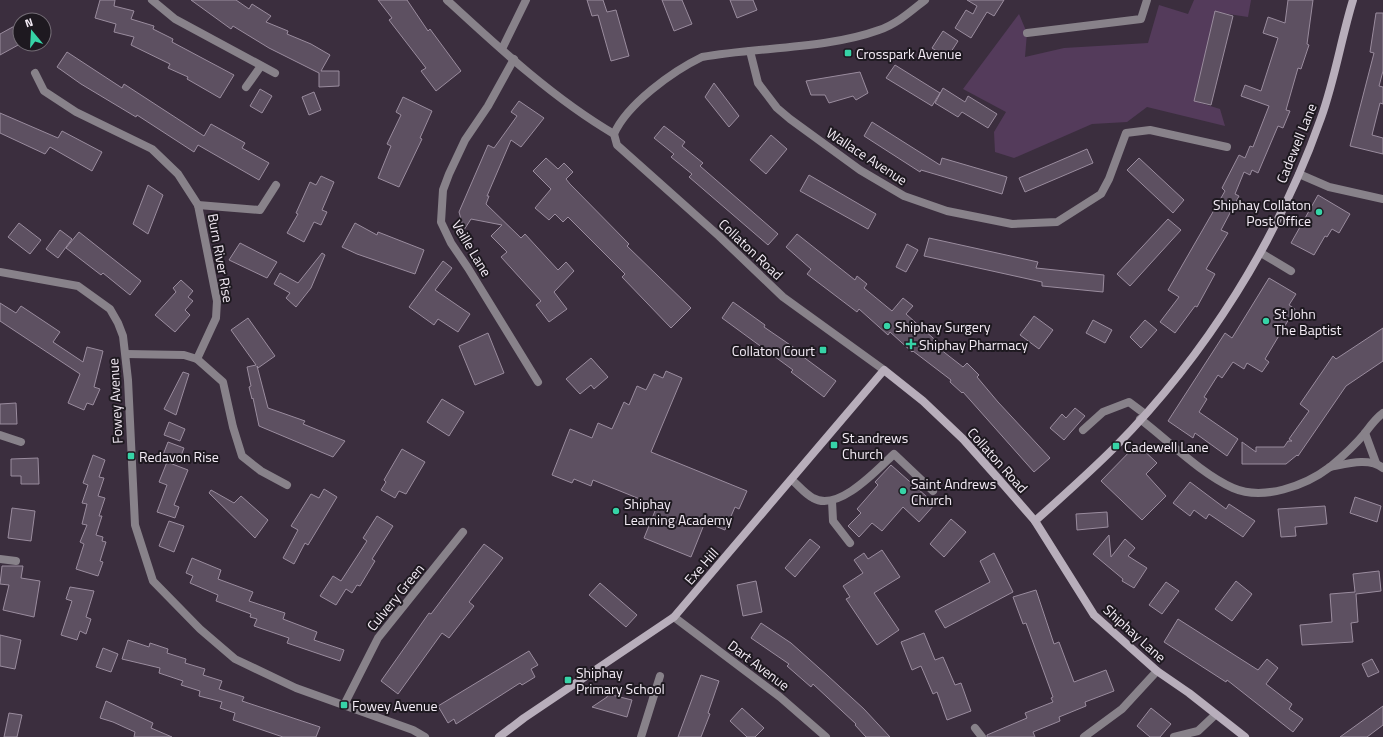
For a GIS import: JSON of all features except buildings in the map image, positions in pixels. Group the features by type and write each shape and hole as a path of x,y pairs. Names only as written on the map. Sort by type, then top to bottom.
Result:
{"street":[{"path":"152,0 175,19 275,73"},
{"name":"Collaton Road","path":"447,0 502,49 587,118 614,134 617,145 719,236 783,297 884,370 923,401 963,439 1035,522"},
{"path":"502,49 526,0"},
{"path":"614,134 619,123 629,112 659,85 685,65 702,57 837,40 880,30 901,19 925,0"},
{"path":"1027,33 1141,19 1146,0"},
{"name":"Cadewell Lane","path":"1035,522 1078,482 1142,417 1179,374 1219,320 1260,253 1299,174 1326,104 1353,0"},
{"name":"Wallace Avenue","path":"750,51 758,83 777,108 790,119 860,170 904,196 947,211 1012,224 1057,222 1101,194 1109,179 1126,133 1150,130 1227,147"},
{"name":"Veille Lane","path":"514,59 488,106 465,140 449,174 443,190 441,222 451,243 477,281 538,382"},
{"path":"246,87 261,66"},
{"name":"Burn River Rise","path":"35,73 44,91 76,112 152,149 178,174 198,205 217,301 216,318 197,359"},
{"path":"1299,174 1329,187 1383,199"},
{"name":"Burn River Rise","path":"198,205 260,210 276,185"},
{"path":"1260,253 1290,271"},
{"name":"Fowey Avenue","path":"0,272 78,286 110,309 118,323 123,336 126,354 135,525 153,581 200,629 235,658 296,688 413,730 425,737"},
{"path":"126,354 184,355 197,359 223,382 233,427 242,456 261,471 287,485"},
{"name":"Exe Hill","path":"499,737 524,718 674,617 884,370"},
{"path":"1083,430 1104,412 1130,402 1142,417 1190,460 1233,488 1251,491 1284,490 1300,485 1329,467 1365,433 1374,420 1383,413"},
{"path":"1329,467 1353,463 1380,465 1365,433"},
{"path":"0,435 21,442"},
{"path":"792,480 814,499 832,501 866,482 894,454 933,491"},
{"path":"832,501 833,521 850,543"},
{"name":"Shiphay Lane","path":"1035,522 1094,615 1157,671 1189,693 1244,737"},
{"name":"Culvery Green","path":"344,705 378,638 463,532"},
{"path":"0,560 16,561"},
{"name":"Dart Avenue","path":"674,617 780,697 826,737"},
{"path":"1084,737 1122,709 1157,671"},
{"path":"641,737 660,676"},
{"path":"1174,737 1198,731 1215,715"},
{"path":"975,728 982,737"}],"shaded area":[{"path":"1194,0 1251,0 1248,17 1215,12 1194,101 1220,109 1225,126 1147,107 1127,122 1092,124 1014,158 995,152 994,132 1006,112 963,89 1019,14 1027,33 1025,57 1064,48 1148,43 1159,5 1188,14"}],"place":[{"name":"Crosspark Avenue","path":"848,53"},
{"name":"Shiphay Collaton Post Office","path":"1319,212"},
{"name":"St John The Baptist","path":"1266,321"},
{"name":"Shiphay Surgery","path":"887,326"},
{"name":"Shiphay Pharmacy","path":"911,344"},
{"name":"Collaton Court","path":"823,350"},
{"name":"St.andrews Church","path":"834,445"},
{"name":"Cadewell Lane","path":"1116,446"},
{"name":"Redavon Rise","path":"131,456"},
{"name":"Saint Andrews Church","path":"903,491"},
{"name":"Shiphay Learning Academy","path":"616,511"},
{"name":"Shiphay Primary School","path":"568,680"},
{"name":"Fowey Avenue","path":"344,705"}]}
